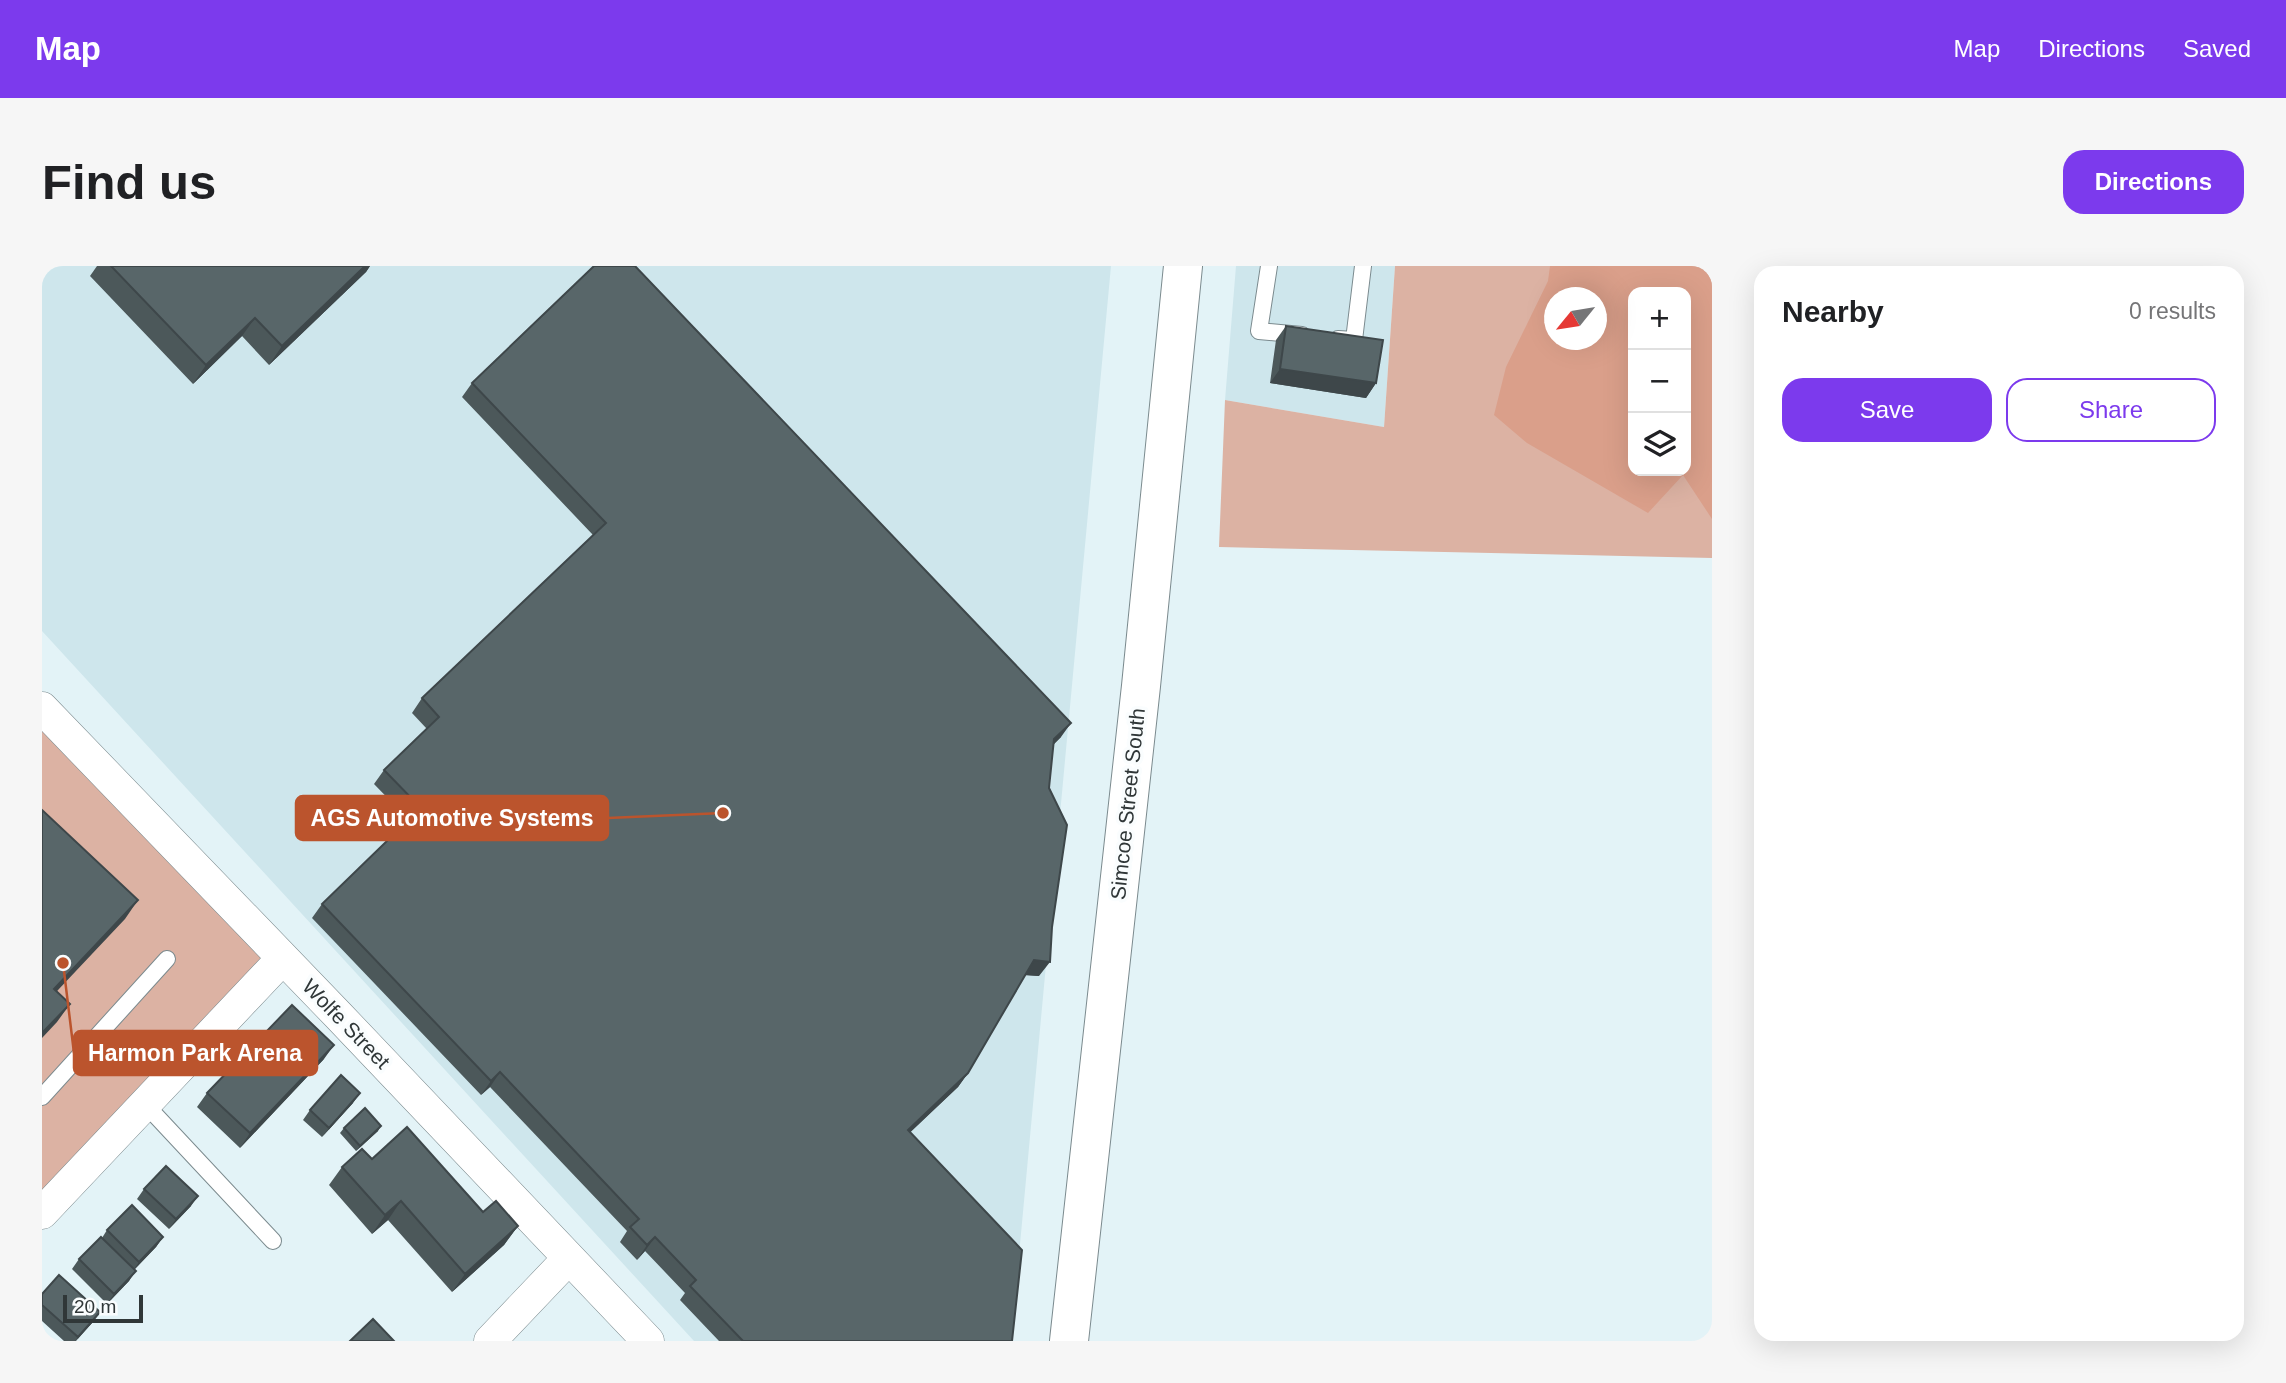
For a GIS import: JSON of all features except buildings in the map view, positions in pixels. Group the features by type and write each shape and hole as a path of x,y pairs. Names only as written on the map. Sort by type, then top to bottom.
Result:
{"main road":[{"name":"Simcoe Street South","path":"1069,1341 1141,686 1183,266"}],"street":[{"name":"Wolfe Street","path":"42,708 648,1341"},
{"path":"42,1213 282,958"},
{"path":"490,1341 568,1259"}],"lane":[{"path":"1269,266 1259,331 1354,340 1363,266"},
{"path":"42,1097 167,959"},
{"path":"145,1104 273,1241"}],"shaded area":[{"path":"42,266 1111,266 1011,1341 694,1341 42,631"},
{"path":"1236,266 1395,266 1384,427 1225,400"},
{"path":"1395,266 1712,266 1712,558 1219,547 1225,400 1384,427"},
{"path":"1550,266 1712,266 1712,519 1684,476 1691,476 1691,287 1628,287 1628,476 1682,476 1648,513 1527,443 1494,415 1506,367 1544,289 1544,350 1607,350 1607,287 1545,287"},
{"path":"42,725 268,960 42,1203"}],"place":[{"name":"AGS Automotive Systems","path":"723,813"},
{"name":"Harmon Park Arena","path":"63,963"}]}
